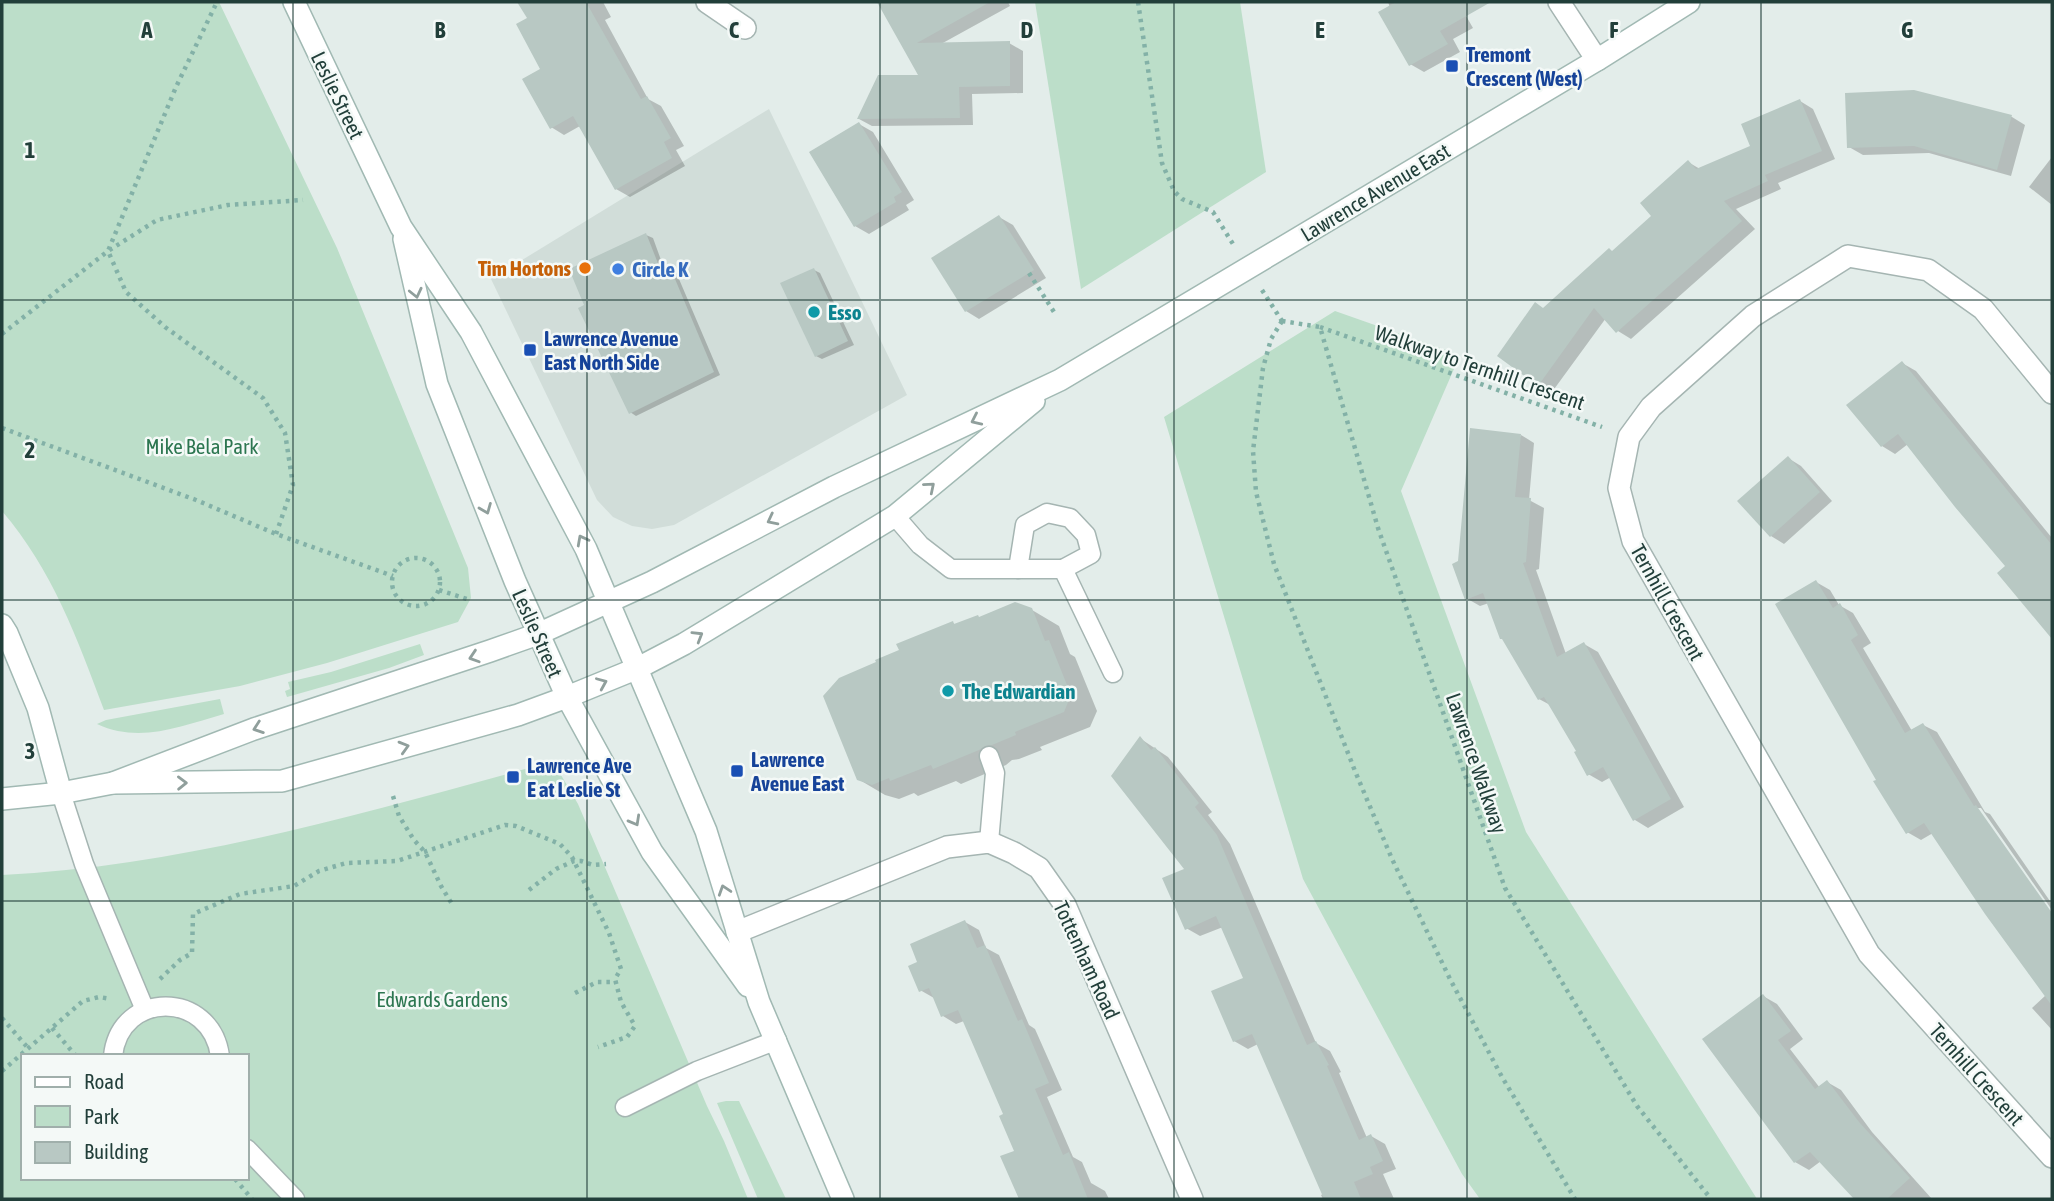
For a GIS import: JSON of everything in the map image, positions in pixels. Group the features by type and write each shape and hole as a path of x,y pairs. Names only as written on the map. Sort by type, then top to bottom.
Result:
{"main road":[{"name":"Leslie Street","path":"293,2 401,227 471,332 586,549 706,831 759,1002 843,1199"},
{"path":"707,2 745,28"},
{"path":"1559,2 1597,60"},
{"name":"Lawrence Avenue East","path":"2,799 61,793 113,783 254,729 538,634 610,602 834,487 1060,380 1597,60 1689,2"},
{"name":"Leslie Street","path":"401,227 437,384 538,634 567,697 652,852 759,1002"},
{"name":"Ternhill Crescent","path":"2052,393 1983,309 1928,271 1848,256 1753,316 1651,407 1629,437 1619,488 1633,541 1869,954 2052,1157"},
{"name":"Lawrence Avenue East","path":"113,783 282,781 518,715 638,668 684,644 895,516 1060,380"},
{"path":"2,625 38,708 61,793"},
{"path":"737,932 947,847 989,842"},
{"name":"Tottenham Road","path":"989,842 1039,868 1065,905 1192,1199"}],"lane":[{"path":"895,516 920,545 951,569 1018,569 1063,569 1091,554 1086,535 1070,518 1047,513 1025,525 1018,569"},
{"path":"1063,569 1113,673"},
{"path":"989,756 995,774 989,842"},
{"path":"61,793 84,864 145,1010"},
{"path":"113,1054 117,1039 133,1017 145,1010 161,1006 192,1012 205,1022 215,1037 219,1054"},
{"path":"625,1107 697,1071 777,1040"},
{"path":"248,1150 295,1199"}],"path":[{"path":"1138,2 1168,182 1182,199 1213,212 1225,231"},
{"path":"216,4 176,87 108,251 126,292 165,327 263,398 285,433 293,485 276,534"},
{"path":"2,334 108,251 157,220 228,205 303,200"},
{"path":"1029,273 1054,312"},
{"path":"1271,304 1282,321 1320,327"},
{"path":"1282,321 1271,339 1265,358 1253,451 1256,492 1274,564 1392,859 1502,1077 1575,1199"},
{"name":"Walkway to Ternhill Crescent","path":"1320,327 1629,437"},
{"name":"Lawrence Walkway","path":"1320,327 1378,528 1505,888 1637,1106 1712,1199"},
{"path":"2,428 196,500 276,534 393,576"},
{"path":"416,558 424,559 436,568 439,590 429,603 421,606 405,604 394,592 393,576 401,563 416,558"},
{"path":"439,590 467,599"},
{"path":"393,796 399,816 425,852 452,904"},
{"path":"160,979 180,960 192,953 193,914 207,906 240,894 293,886 319,871 346,863 397,861 505,825 516,826 560,844 574,862 609,933 621,969 615,982 621,1002 635,1027 627,1037 598,1047"},
{"path":"528,890 556,869 574,862 606,864"},
{"path":"575,993 597,982 615,982"},
{"path":"21,1054 83,1001 99,997 112,999"},
{"path":"2,1017 28,1048"},
{"path":"52,1028 74,1054"},
{"path":"2,1071 21,1054"},
{"path":"236,1180 252,1199"}],"shaded area":[{"path":"769,109 907,395 674,525 652,529 632,526 613,517 597,500 491,279"}],"green space":[{"name":"Mike Bela Park","path":"2,2 219,2 337,248 468,568 471,598 458,622 327,663 240,686 104,710 50,581 2,511"},
{"path":"1035,2 1240,2 1266,172 1081,289"},
{"path":"1335,311 1460,355 1401,491 1526,832 1757,1199 1480,1199 1462,1174 1303,879 1164,417"},
{"path":"420,644 424,655 389,668 287,697 285,691 290,689 288,682 331,672"},
{"path":"220,699 224,714 176,728 129,733 97,724 106,720"},
{"name":"Edwards Gardens","path":"540,765 561,775 578,804 748,1199 2,1199 2,875 139,861 341,819"},
{"path":"739,1101 786,1199 758,1199 717,1103"}],"building":[{"path":"517,2 586,2 641,99 647,96 671,138 664,142 672,158 615,190 573,116 550,129 522,79 540,69 516,24 527,18"},
{"path":"877,2 990,2 917,43 1010,41 1010,86 959,87 960,118 857,119 878,75 918,75"},
{"path":"1396,2 1491,2 1440,31 1448,44 1409,66 1378,12"},
{"path":"1914,90 2012,115 1997,170 1914,146 1847,148 1845,93"},
{"path":"1800,99 1822,151 1765,175 1768,181 1724,201 1742,221 1616,333 1594,308 1538,386 1497,356 1535,302 1543,308 1609,248 1612,251 1651,216 1640,203 1688,160 1696,169 1750,146 1741,124"},
{"path":"859,122 902,192 894,197 896,202 854,227 809,152"},
{"path":"999,215 1034,270 965,312 931,258"},
{"path":"646,233 661,271 670,267 714,372 629,414 578,308 584,305 569,269"},
{"name":"Esso","path":"814,268 848,341 815,357 780,283"},
{"path":"1902,361 2052,545 2052,639 1997,573 2005,566 1898,434 1881,447 1846,405"},
{"path":"1470,428 1521,434 1515,497 1531,498 1526,562 1523,563 1557,657 1584,642 1671,799 1633,821 1603,767 1587,776 1574,752 1576,751 1544,697 1538,700 1500,639 1483,593 1465,600 1452,564 1458,561"},
{"path":"1788,456 1820,492 1770,537 1737,501"},
{"path":"1816,580 1833,608 1840,603 1858,635 1851,640 1905,733 1923,723 1974,806 1976,805 2052,913 2052,1006 1985,914 1924,823 1906,834 1873,781 1876,780 1775,604"},
{"name":"The Edwardian","path":"1015,602 1032,608 1045,641 1049,640 1071,695 1064,712 933,769 931,765 872,785 857,780 823,696 839,678 899,650 896,644 953,621 954,624 978,615 979,617"},
{"path":"1140,736 1151,750 1155,747 1199,803 1195,807 1217,835 1307,1045 1316,1041 1329,1065 1327,1066 1359,1140 1371,1134 1383,1161 1370,1167 1373,1174 1354,1182 1361,1199 1324,1199 1252,1034 1233,1042 1211,991 1243,978 1216,916 1185,930 1162,878 1184,869 1111,776"},
{"path":"965,920 977,948 985,945 1018,1021 1022,1019 1049,1083 1035,1089 1063,1155 1069,1152 1088,1199 1019,1199 1000,1156 1014,1151 999,1116 1003,1114 958,1010 941,1017 929,988 919,992 908,966 917,962 910,944"},
{"path":"1763,994 1791,1031 1778,1040 1815,1089 1827,1080 1859,1122 1910,1178 1887,1199 1854,1199 1810,1152 1794,1163 1702,1039"}],"place":[{"name":"Tremont Crescent (West)","path":"1452,66"},
{"name":"Tim Hortons","path":"585,268"},
{"name":"Circle K","path":"618,269"},
{"name":"Esso","path":"814,312"},
{"name":"Lawrence Avenue East North Side","path":"530,350"},
{"name":"The Edwardian","path":"948,691"},
{"name":"Lawrence Avenue East","path":"737,771"},
{"name":"Lawrence Ave E at Leslie St","path":"513,777"}]}
